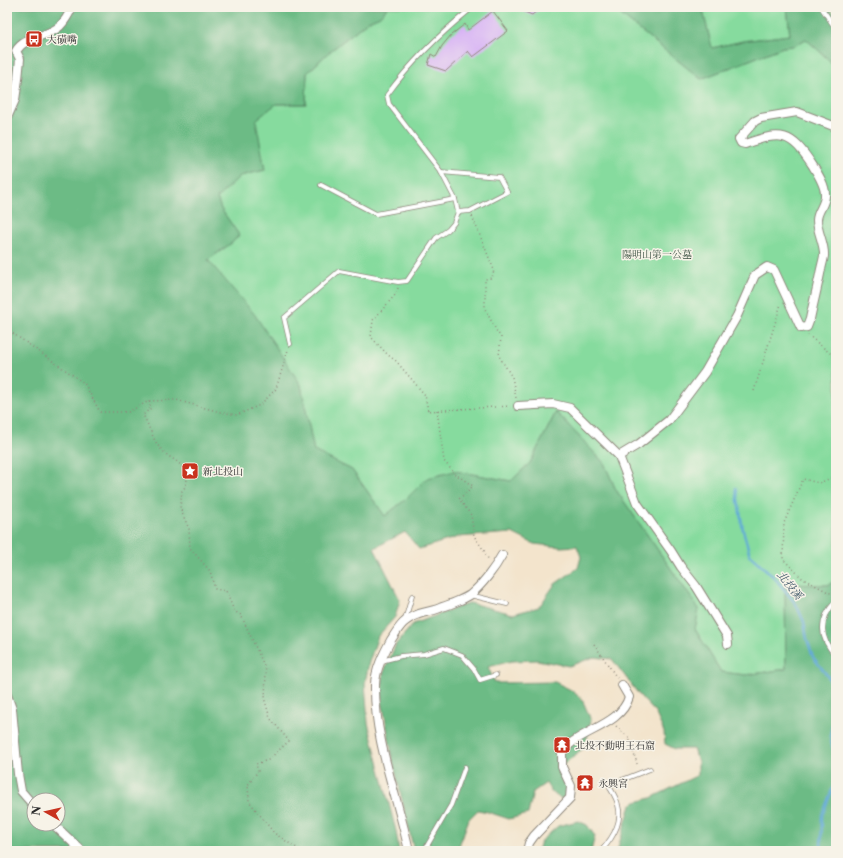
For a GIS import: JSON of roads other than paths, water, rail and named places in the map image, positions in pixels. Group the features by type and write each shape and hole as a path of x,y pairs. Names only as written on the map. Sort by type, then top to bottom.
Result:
{"street":[{"path":"7,118 15,100 18,79 20,59 16,51 23,43 59,27 69,14 72,7"},
{"path":"619,456 639,444 669,420 692,391 705,372 737,316 755,275 767,267 774,270 800,328 807,327 824,256 817,218 824,202 825,194 823,185 818,173 806,155 798,145 789,139 780,136 772,136 745,144 741,143 739,139 754,121 761,118 796,112 836,127"},
{"path":"518,406 553,404 570,408 619,456 622,468 637,503 681,567 696,586 727,636 728,644"},
{"path":"408,851 404,827 377,720 375,684 381,661 390,642 405,621 420,614 441,608 469,595 492,570 502,555"},
{"path":"527,851 529,843 534,836 570,798 572,786 562,767 562,752 573,741 611,720 627,705 629,696 622,685"},
{"path":"7,695 12,709 18,774 21,790 26,796"},
{"path":"62,832 82,851"}],"lane":[{"path":"290,344 284,318 339,271 407,282 436,238 448,230 454,223 458,212 455,199 441,172 389,104 386,95 417,58 473,7"},
{"path":"821,7 836,29"},
{"path":"441,172 499,177 507,192 470,211 458,212"},
{"path":"321,185 376,214 455,199"},
{"path":"469,595 507,604"},
{"path":"405,621 412,596"},
{"path":"836,601 831,606 824,618 822,630 825,642 836,656"},
{"path":"381,661 401,656 424,654 444,648 462,655 474,669 480,680 496,675"},
{"path":"424,851 451,805 465,767"},
{"path":"601,851 610,841 619,821 619,806 610,788 612,784 650,769"}],"waterway":[{"name":"北投溪","path":"736,488 743,530 750,555 774,577 796,604 804,622 807,639 813,657 827,675 836,693"},
{"name":"北投溪","path":"836,704 830,737 836,760"},
{"name":"北投溪","path":"821,851 822,816 835,782 836,772"}],"place":[{"name":"大磺嘴","path":"34,39"},
{"name":"新北投山","path":"190,471"},
{"name":"北投不動明王石窟","path":"562,745"},
{"name":"永興宮","path":"585,783"}],"park label":[{"name":"陽明山第一公墓","path":"657,254"}]}
